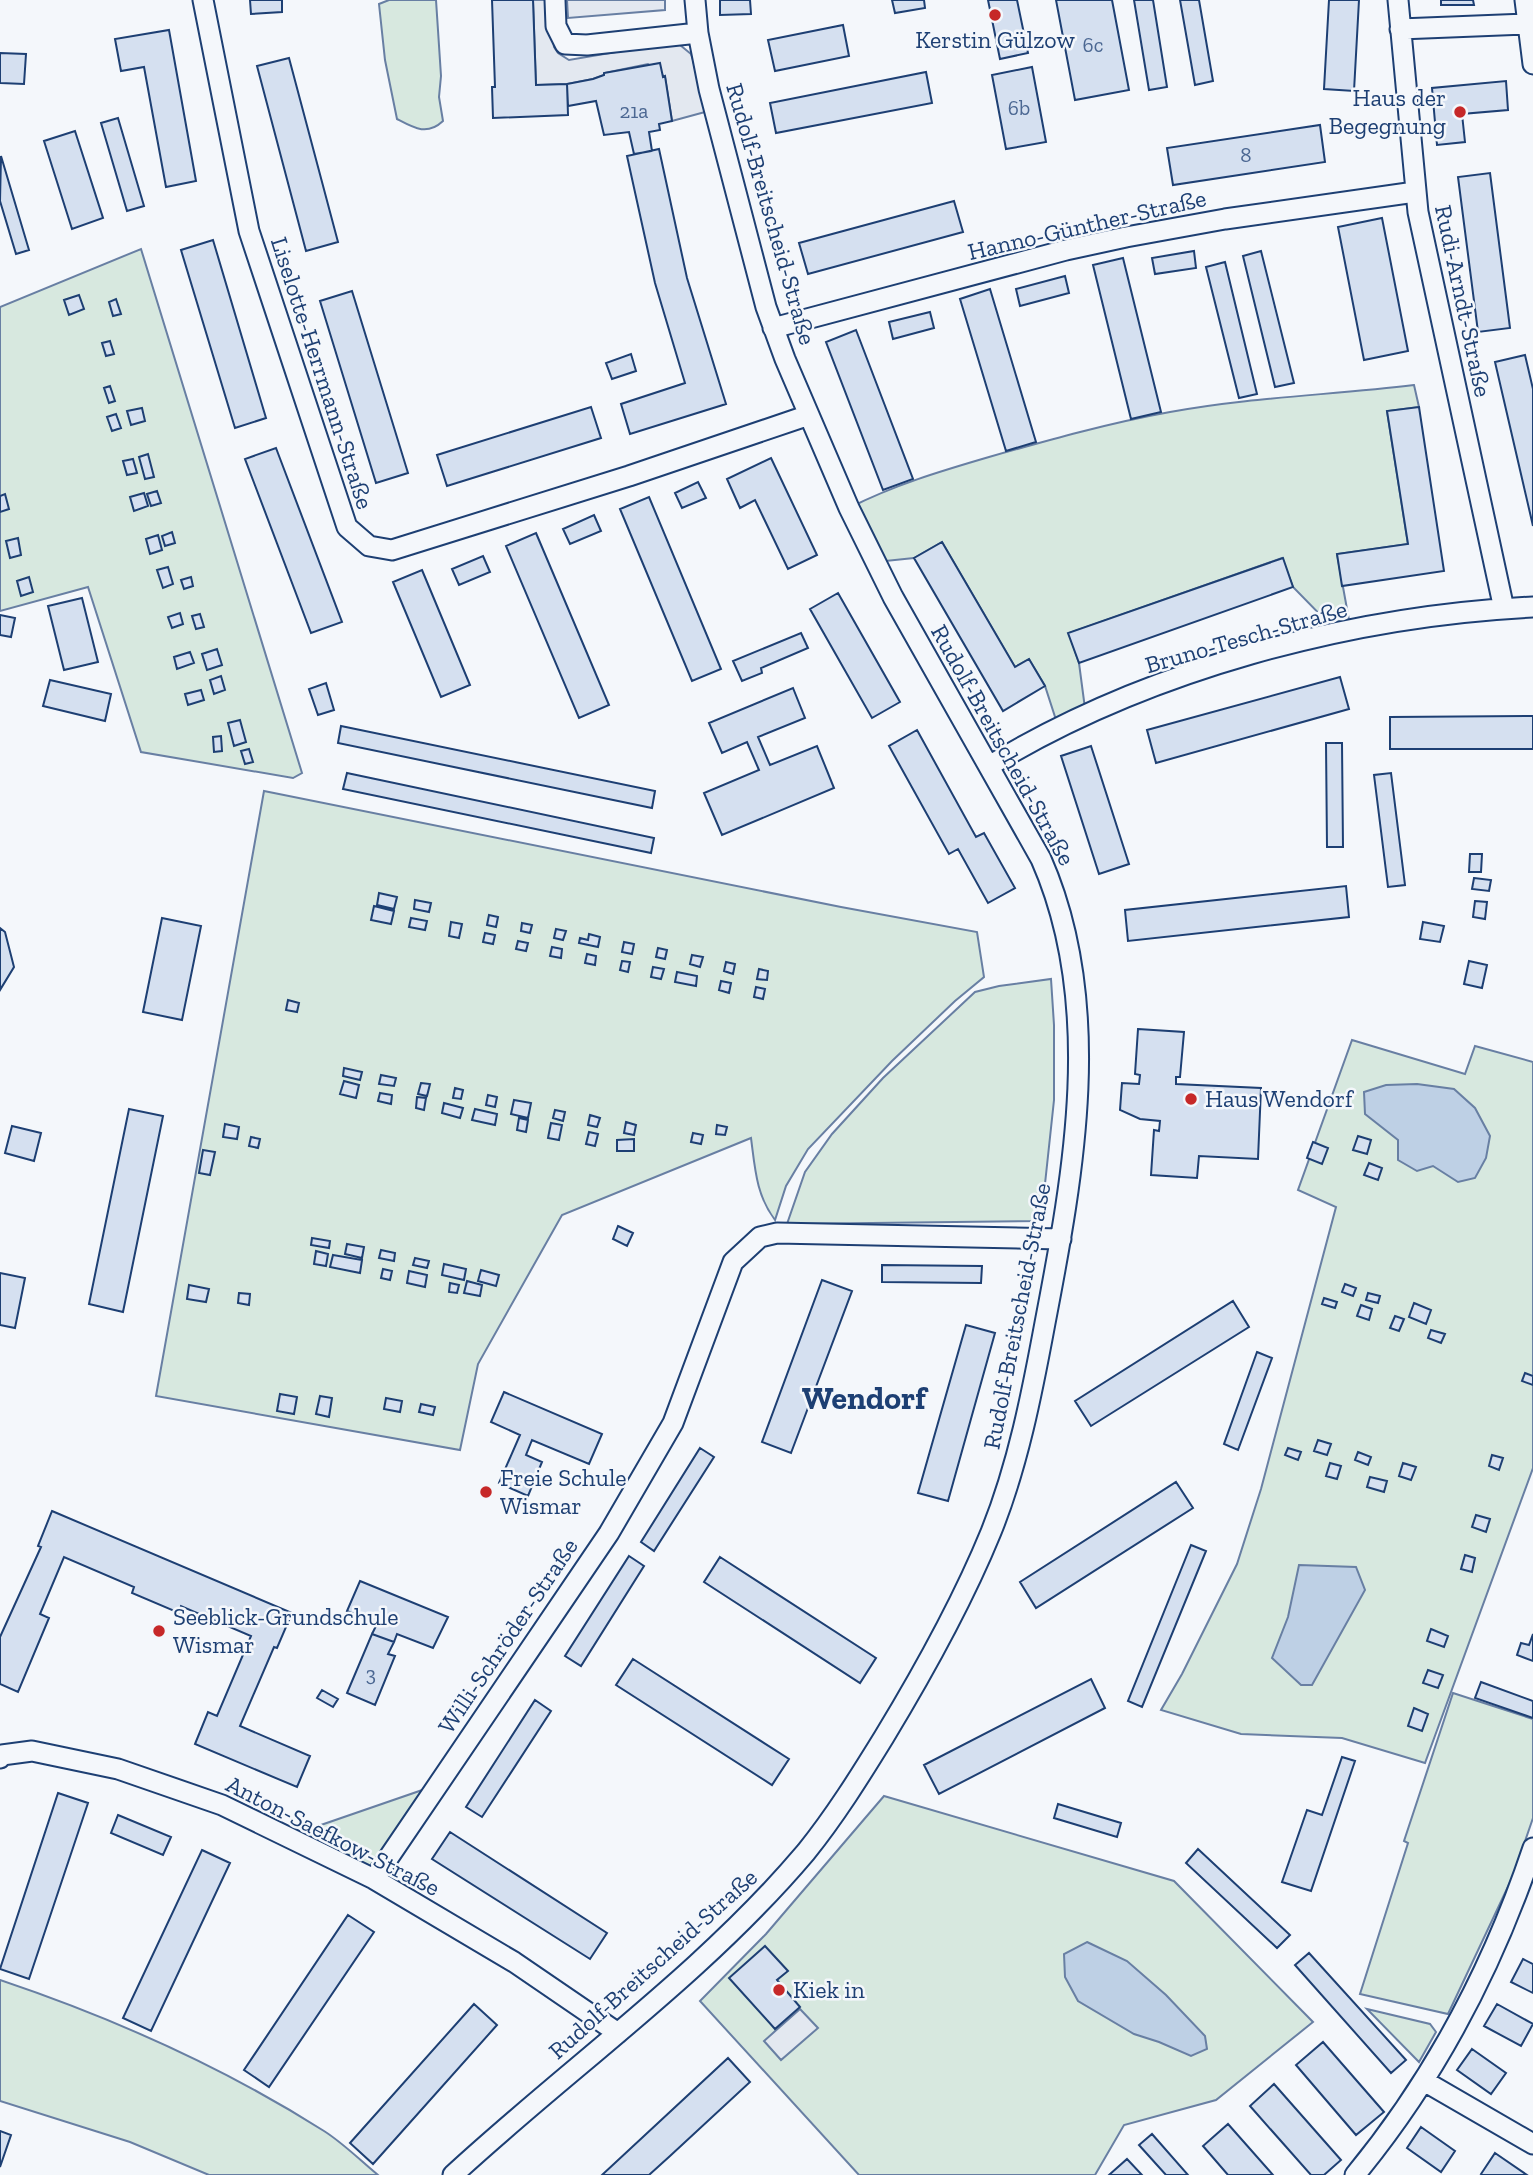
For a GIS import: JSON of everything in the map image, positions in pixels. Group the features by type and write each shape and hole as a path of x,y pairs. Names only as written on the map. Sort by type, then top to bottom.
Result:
{"street":[{"name":"Liselotte-Herrmann-Straße","path":"203,0 249,231 347,527 369,546 392,550 629,476 809,415"},
{"path":"555,0 556,26 565,44 587,45 698,33"},
{"name":"Rudolf-Breitscheid-Straße","path":"453,2175 734,1929 804,1853 858,1778 929,1662 993,1528 1030,1397 1062,1239 1077,1100 1077,1010 1070,949 1051,881 893,597 849,508 773,328 709,89 698,33 695,0"},
{"name":"Rudi-Arndt-Straße","path":"1398,0 1415,192 1504,608"},
{"path":"1525,0 1533,64"},
{"path":"1400,29 1529,24"},
{"name":"Hanno-Günther-Straße","path":"773,328 1066,250 1126,237 1225,219 1415,192"},
{"name":"Bruno-Tesch-Straße","path":"989,766 1019,748 1123,699 1228,662 1280,647 1379,625 1504,608 1533,607"},
{"name":"Willi-Schröder-Straße","path":"374,1879 615,1522 673,1423 733,1262 751,1245 760,1237 777,1233 1062,1239"},
{"name":"Anton-Saefkow-Straße","path":"0,1758 2,1755 32,1751 118,1769 222,1805 374,1879 514,1962 618,2033"},
{"path":"1355,2175 1424,2081 1472,1998 1522,1882 1533,1848"},
{"path":"1424,2081 1533,2144"}],"shaded area":[{"path":"389,0 436,0 441,76 439,97 443,121 437,126 420,129 397,119 385,60 379,4"},
{"path":"533,0 549,0 554,47 569,60 669,43 680,45 691,54 705,112 672,121 665,77 648,64 567,84 536,85"},
{"path":"567,0 665,0 665,10 568,18"},
{"path":"141,249 302,773 293,778 141,752 88,587 0,611 0,307"},
{"path":"1414,385 1419,407 1387,411 1408,544 1337,554 1351,631 1338,633 1293,587 1282,558 1069,633 1079,663 1086,716 1059,729 1045,686 1029,659 1015,667 942,542 914,558 876,562 849,508 900,485 953,468 1124,421 1231,403"},
{"path":"264,791 977,932 984,977 892,1061 808,1149 786,1186 775,1220 760,1191 751,1138 562,1215 478,1364 460,1450 156,1396"},
{"path":"1051,979 1054,1100 1041,1221 787,1224 805,1172 832,1134 883,1078 975,992"},
{"path":"1352,1040 1465,1074 1475,1046 1533,1062 1533,1468 1425,1763 1342,1738 1241,1734 1161,1710 1237,1564 1261,1489 1336,1207 1298,1190"},
{"path":"1453,1693 1533,1719 1533,1818 1513,1876 1448,2014 1360,1994 1408,1843 1404,1841"},
{"path":"434,1786 374,1879 289,1836"},
{"path":"884,1796 1174,1881 1313,2022 1216,2100 1124,2125 1095,2175 859,2175 700,2001 766,1934"},
{"path":"0,1980 126,2028 207,2065 324,2131 378,2175 209,2175 130,2142 0,2101"},
{"path":"800,2009 818,2028 781,2060 764,2041"},
{"path":"1367,2009 1430,2024 1436,2032 1419,2062"}],"water":[{"path":"1417,1084 1454,1089 1475,1108 1490,1136 1486,1158 1475,1178 1458,1182 1433,1166 1417,1171 1398,1160 1398,1140 1365,1114 1364,1092 1386,1085"},
{"path":"1299,1565 1356,1567 1365,1590 1312,1685 1301,1685 1272,1658 1288,1617"},
{"path":"1087,1942 1127,1961 1166,1995 1205,2036 1207,2049 1191,2056 1134,2034 1078,2001 1065,1977 1064,1954"}],"building":[{"path":"250,0 282,0 282,12 251,14"},
{"path":"492,0 533,0 536,85 567,84 568,115 493,118 492,87 495,87"},
{"path":"720,0 750,0 751,14 720,15"},
{"path":"892,0 924,0 925,8 895,13"},
{"path":"988,0 1017,0 1028,53 1000,59"},
{"path":"1056,0 1112,0 1129,90 1075,100"},
{"path":"1134,0 1153,0 1167,87 1149,90"},
{"path":"1180,0 1199,0 1213,81 1195,85"},
{"path":"1329,0 1359,0 1354,91 1324,89"},
{"path":"1441,0 1473,0 1474,5 1441,5"},
{"path":"843,25 849,56 775,71 768,40"},
{"path":"169,30 196,181 166,187 144,67 121,71 115,39"},
{"path":"0,53 26,54 24,84 0,83"},
{"path":"289,58 338,242 306,251 257,66"},
{"path":"660,63 663,77 665,76 672,121 659,124 660,130 649,132 652,151 634,154 629,132 604,135 596,101 568,106 567,84 593,79 604,73"},
{"path":"1032,67 1046,142 1006,149 992,75"},
{"path":"926,72 932,103 776,133 770,103"},
{"name":"Haus der Begegnung","path":"1506,81 1508,110 1462,114 1465,142 1437,145 1432,88"},
{"path":"118,118 144,206 127,211 101,123"},
{"path":"1320,125 1325,162 1173,185 1167,148"},
{"path":"75,131 103,218 72,229 44,141"},
{"path":"659,149 687,278 726,404 630,434 621,404 685,383 655,283 627,156"},
{"path":"1,156 29,250 16,254 0,201"},
{"path":"1490,173 1510,328 1478,332 1458,177"},
{"path":"954,201 963,232 808,274 799,243"},
{"path":"1382,218 1408,351 1364,360 1338,227"},
{"path":"213,240 266,418 235,428 181,250"},
{"path":"1194,251 1196,268 1155,274 1152,258"},
{"path":"1261,251 1294,383 1275,387 1243,256"},
{"path":"1123,258 1161,412 1131,419 1093,265"},
{"path":"1225,262 1257,394 1239,398 1206,267"},
{"path":"1065,276 1069,293 1020,306 1016,289"},
{"path":"990,289 1036,442 1006,451 960,299"},
{"path":"352,291 408,473 376,483 320,301"},
{"path":"79,295 84,309 69,315 64,300"},
{"path":"116,299 121,314 113,316 109,302"},
{"path":"930,312 934,328 893,339 889,322"},
{"path":"856,330 913,479 883,490 826,342"},
{"path":"110,341 114,354 106,356 102,343"},
{"path":"631,354 636,371 612,379 606,363"},
{"path":"1525,355 1533,389 1533,526 1495,362"},
{"path":"110,386 115,401 109,403 104,388"},
{"path":"591,407 601,438 447,486 437,455"},
{"path":"1419,407 1444,571 1342,586 1337,554 1408,544 1387,411"},
{"path":"142,408 145,421 131,425 127,411"},
{"path":"116,414 121,428 112,431 107,417"},
{"path":"276,448 342,622 311,633 245,459"},
{"path":"148,454 154,477 145,479 139,457"},
{"path":"771,458 817,555 788,569 755,500 740,508 727,479"},
{"path":"133,459 137,473 127,475 123,461"},
{"path":"698,482 706,498 682,508 675,493"},
{"path":"157,491 161,503 151,506 147,494"},
{"path":"144,493 148,506 134,511 130,497"},
{"path":"5,494 9,509 0,512 0,496"},
{"path":"649,497 721,669 692,681 620,509"},
{"path":"594,515 601,531 570,544 563,529"},
{"path":"172,532 175,543 165,546 162,536"},
{"path":"536,533 609,705 579,718 506,546"},
{"path":"158,535 162,550 150,554 146,539"},
{"path":"18,538 21,555 10,558 6,541"},
{"path":"942,542 1015,667 1029,659 1045,686 1003,711 914,558"},
{"path":"483,556 490,572 459,585 452,569"},
{"path":"1283,558 1293,587 1079,663 1068,633"},
{"path":"168,567 173,584 163,588 157,570"},
{"path":"422,570 470,685 441,697 393,582"},
{"path":"29,577 33,592 21,596 17,581"},
{"path":"191,577 193,586 184,589 181,580"},
{"path":"838,593 900,702 872,718 810,609"},
{"path":"82,598 98,662 64,670 48,606"},
{"path":"180,613 183,624 172,628 168,617"},
{"path":"200,614 204,627 196,629 192,616"},
{"path":"0,615 15,618 11,637 0,635"},
{"path":"801,633 808,648 761,668 762,673 742,681 733,661"},
{"path":"217,649 222,665 207,670 202,654"},
{"path":"190,652 194,663 177,669 174,657"},
{"path":"221,676 225,690 214,694 210,680"},
{"path":"1340,677 1349,709 1156,763 1147,730"},
{"path":"50,680 111,694 105,721 43,706"},
{"path":"326,683 334,710 318,715 309,689"},
{"path":"793,688 805,718 758,737 770,765 817,746 834,788 722,835 704,793 759,770 747,742 722,753 709,723"},
{"path":"201,690 204,700 188,705 185,694"},
{"path":"1533,716 1533,749 1390,749 1390,717"},
{"path":"240,720 246,742 234,746 228,723"},
{"path":"341,726 655,791 652,808 338,743"},
{"path":"917,730 976,837 984,833 1015,888 988,903 958,849 949,854 889,746"},
{"path":"221,736 222,751 214,752 213,737"},
{"path":"1326,743 1342,743 1343,847 1327,847"},
{"path":"1091,746 1129,864 1099,874 1061,756"},
{"path":"249,749 253,762 245,764 241,751"},
{"path":"347,773 654,838 651,853 343,789"},
{"path":"1391,773 1405,885 1388,887 1374,775"},
{"path":"1470,854 1482,854 1481,872 1469,872"},
{"path":"1474,878 1491,880 1489,891 1472,889"},
{"path":"1346,886 1349,917 1128,941 1125,910"},
{"path":"379,893 397,897 394,909 377,905"},
{"path":"415,900 431,903 429,912 414,909"},
{"path":"1475,901 1487,902 1485,919 1473,917"},
{"path":"374,906 394,911 391,924 371,920"},
{"path":"489,915 498,917 496,927 487,925"},
{"path":"162,918 201,926 182,1020 143,1012"},
{"path":"411,918 427,921 425,930 409,927"},
{"path":"451,922 462,924 459,938 449,936"},
{"path":"1423,922 1444,926 1440,942 1420,939"},
{"path":"522,923 532,925 530,933 521,931"},
{"path":"0,928 5,932 14,967 0,990"},
{"path":"556,929 566,931 563,940 554,938"},
{"path":"485,933 495,935 493,944 483,942"},
{"path":"589,934 600,937 598,947 579,943 580,938 588,940"},
{"path":"518,941 528,943 526,951 516,949"},
{"path":"624,942 634,944 632,954 622,952"},
{"path":"552,947 562,949 561,958 550,956"},
{"path":"658,948 667,950 665,959 656,957"},
{"path":"587,954 596,956 595,965 585,963"},
{"path":"692,955 703,957 700,967 690,964"},
{"path":"622,961 630,962 628,972 620,970"},
{"path":"1469,961 1487,965 1482,988 1464,984"},
{"path":"726,962 735,964 733,974 724,971"},
{"path":"653,967 664,969 661,979 651,977"},
{"path":"759,969 768,971 767,980 757,979"},
{"path":"677,972 697,976 696,986 675,982"},
{"path":"721,981 731,983 729,993 719,990"},
{"path":"756,987 765,989 763,999 754,997"},
{"path":"288,1000 299,1003 297,1012 286,1010"},
{"name":"Haus Wendorf","path":"1138,1029 1184,1032 1180,1077 1176,1077 1176,1084 1261,1088 1258,1159 1199,1156 1197,1178 1151,1175 1154,1130 1159,1131 1160,1121 1140,1119 1120,1110 1122,1083 1139,1084 1140,1075 1135,1074"},
{"path":"344,1068 362,1072 360,1080 343,1076"},
{"path":"381,1075 396,1078 394,1086 379,1084"},
{"path":"344,1081 359,1085 356,1098 340,1094"},
{"path":"421,1083 430,1084 427,1096 418,1094"},
{"path":"455,1088 463,1090 461,1099 453,1098"},
{"path":"380,1093 392,1095 391,1104 378,1101"},
{"path":"488,1095 497,1097 495,1107 486,1105"},
{"path":"417,1097 426,1098 424,1110 416,1108"},
{"path":"514,1100 531,1103 528,1118 511,1114"},
{"path":"444,1103 463,1108 460,1118 442,1113"},
{"path":"129,1109 163,1116 123,1312 89,1304"},
{"path":"475,1109 497,1114 495,1125 472,1120"},
{"path":"555,1110 565,1112 563,1121 553,1118"},
{"path":"590,1115 600,1118 597,1127 588,1125"},
{"path":"519,1118 528,1120 526,1132 517,1130"},
{"path":"626,1122 636,1125 634,1135 624,1133"},
{"path":"551,1123 562,1125 559,1140 548,1138"},
{"path":"225,1124 239,1127 237,1139 223,1137"},
{"path":"717,1125 727,1127 725,1135 716,1134"},
{"path":"12,1126 41,1133 34,1161 5,1153"},
{"path":"589,1132 598,1134 595,1146 586,1144"},
{"path":"693,1133 703,1135 701,1144 691,1142"},
{"path":"1358,1136 1371,1140 1367,1154 1353,1150"},
{"path":"251,1137 260,1139 258,1148 249,1146"},
{"path":"634,1139 634,1151 617,1151 617,1140"},
{"path":"1313,1142 1328,1148 1322,1164 1307,1158"},
{"path":"203,1150 215,1152 210,1175 199,1173"},
{"path":"1369,1163 1382,1168 1378,1180 1364,1175"},
{"path":"618,1226 633,1233 627,1246 613,1239"},
{"path":"312,1238 330,1241 329,1248 311,1245"},
{"path":"347,1244 364,1247 362,1258 345,1254"},
{"path":"381,1250 395,1253 394,1261 379,1258"},
{"path":"316,1251 328,1254 326,1266 314,1264"},
{"path":"333,1255 362,1260 360,1273 330,1267"},
{"path":"415,1258 429,1261 427,1268 413,1265"},
{"path":"444,1264 466,1269 464,1280 442,1275"},
{"path":"882,1265 982,1266 981,1283 882,1282"},
{"path":"383,1269 392,1271 390,1280 381,1278"},
{"path":"481,1270 499,1275 496,1286 478,1281"},
{"path":"409,1271 427,1275 425,1287 407,1283"},
{"path":"0,1273 25,1278 15,1328 0,1325"},
{"path":"822,1280 852,1291 791,1453 762,1442"},
{"path":"467,1281 482,1285 480,1296 464,1293"},
{"path":"450,1283 459,1285 457,1293 449,1292"},
{"path":"1345,1284 1356,1288 1353,1296 1342,1292"},
{"path":"189,1285 209,1289 206,1302 187,1299"},
{"path":"239,1293 250,1294 249,1305 238,1303"},
{"path":"1368,1293 1380,1296 1378,1303 1366,1300"},
{"path":"1324,1298 1337,1302 1335,1308 1322,1304"},
{"path":"1233,1301 1249,1327 1091,1426 1075,1401"},
{"path":"1414,1303 1431,1310 1426,1324 1409,1317"},
{"path":"1361,1305 1372,1309 1369,1320 1357,1316"},
{"path":"1395,1316 1404,1319 1399,1331 1390,1328"},
{"path":"966,1325 995,1333 948,1501 918,1493"},
{"path":"1431,1330 1445,1334 1441,1343 1428,1338"},
{"path":"1257,1352 1272,1358 1238,1450 1224,1444"},
{"path":"1525,1373 1533,1376 1533,1385 1522,1381"},
{"name":"Freie Schule Wismar","path":"504,1392 602,1434 589,1464 532,1440 526,1455 542,1462 528,1496 499,1483 520,1435 491,1422"},
{"path":"280,1394 297,1397 294,1414 277,1411"},
{"path":"320,1396 332,1398 329,1417 316,1414"},
{"path":"386,1398 402,1401 400,1412 384,1409"},
{"path":"421,1404 435,1407 433,1415 419,1412"},
{"path":"1318,1440 1331,1444 1327,1455 1314,1451"},
{"path":"700,1448 714,1457 654,1551 641,1542"},
{"path":"1288,1448 1301,1452 1298,1460 1285,1455"},
{"path":"1358,1452 1371,1457 1368,1465 1355,1460"},
{"path":"1492,1455 1503,1458 1499,1470 1489,1466"},
{"path":"1330,1463 1341,1466 1337,1479 1326,1476"},
{"path":"1403,1463 1416,1467 1411,1480 1399,1476"},
{"path":"1370,1477 1387,1481 1384,1492 1367,1487"},
{"path":"1176,1482 1193,1508 1036,1608 1020,1582"},
{"name":"Seeblick-Grundschule Wismar","path":"52,1511 292,1613 277,1648 274,1647 240,1726 310,1756 297,1787 195,1744 208,1712 217,1716 251,1636 181,1606 179,1613 132,1593 134,1587 64,1557 40,1614 49,1618 18,1692 0,1684 0,1637 41,1547 38,1546"},
{"path":"1476,1515 1490,1519 1486,1532 1472,1527"},
{"path":"1191,1545 1206,1551 1142,1707 1128,1701"},
{"path":"1465,1555 1475,1558 1472,1572 1461,1569"},
{"path":"629,1556 644,1566 581,1666 565,1656"},
{"path":"720,1557 876,1658 860,1683 704,1582"},
{"path":"360,1581 448,1617 433,1648 397,1634 394,1642 372,1634 377,1624 347,1611"},
{"path":"1431,1629 1448,1636 1444,1647 1427,1641"},
{"path":"372,1634 394,1642 388,1654 395,1656 375,1705 347,1693"},
{"path":"1533,1634 1533,1661 1517,1655 1521,1643 1529,1645"},
{"path":"633,1659 789,1759 772,1785 616,1685"},
{"path":"1428,1670 1443,1675 1438,1688 1423,1683"},
{"path":"1091,1679 1105,1708 939,1794 924,1765"},
{"path":"1481,1682 1533,1701 1533,1718 1475,1698"},
{"path":"322,1690 338,1699 333,1707 317,1698"},
{"path":"535,1700 551,1711 482,1817 466,1807"},
{"path":"1414,1708 1428,1714 1422,1731 1408,1726"},
{"path":"1342,1757 1355,1761 1311,1891 1282,1882 1307,1810 1322,1815"},
{"path":"58,1793 88,1803 29,1979 0,1969"},
{"path":"1058,1804 1121,1823 1117,1837 1054,1818"},
{"path":"118,1815 171,1837 163,1855 111,1833"},
{"path":"450,1832 607,1933 590,1959 432,1859"},
{"path":"1198,1849 1290,1935 1277,1948 1186,1863"},
{"path":"202,1850 230,1863 151,2031 123,2018"},
{"path":"348,1915 374,1932 269,2087 244,2070"},
{"path":"765,1946 788,1971 777,1980 800,2007 775,2029 729,1978"},
{"path":"1309,1953 1406,2060 1391,2073 1295,1965"},
{"path":"1523,1959 1533,1964 1533,1993 1511,1982"},
{"path":"474,2004 497,2025 373,2164 350,2143"},
{"path":"1497,2004 1533,2024 1521,2046 1484,2026"},
{"path":"1323,2042 1384,2112 1356,2135 1296,2065"},
{"path":"1472,2049 1506,2073 1491,2094 1457,2070"},
{"path":"728,2058 750,2082 649,2175 602,2175"},
{"path":"1274,2084 1341,2160 1324,2175 1311,2175 1250,2106"},
{"path":"1228,2124 1273,2175 1228,2175 1203,2146"},
{"path":"1421,2127 1455,2151 1441,2172 1407,2148"},
{"path":"0,2131 11,2135 0,2167"},
{"path":"1152,2134 1188,2175 1166,2175 1139,2145"},
{"path":"1495,2153 1527,2175 1481,2174"},
{"path":"1127,2159 1142,2175 1109,2175"}],"place":[{"name":"Kerstin Gülzow","path":"995,15"},
{"name":"Haus der Begegnung","path":"1460,112"},
{"name":"Haus Wendorf","path":"1191,1099"},
{"name":"Freie Schule Wismar","path":"486,1492"},
{"name":"Seeblick-Grundschule Wismar","path":"159,1631"},
{"name":"Kiek in","path":"779,1990"}],"district":[{"name":"Wendorf","path":"864,1398"}]}
